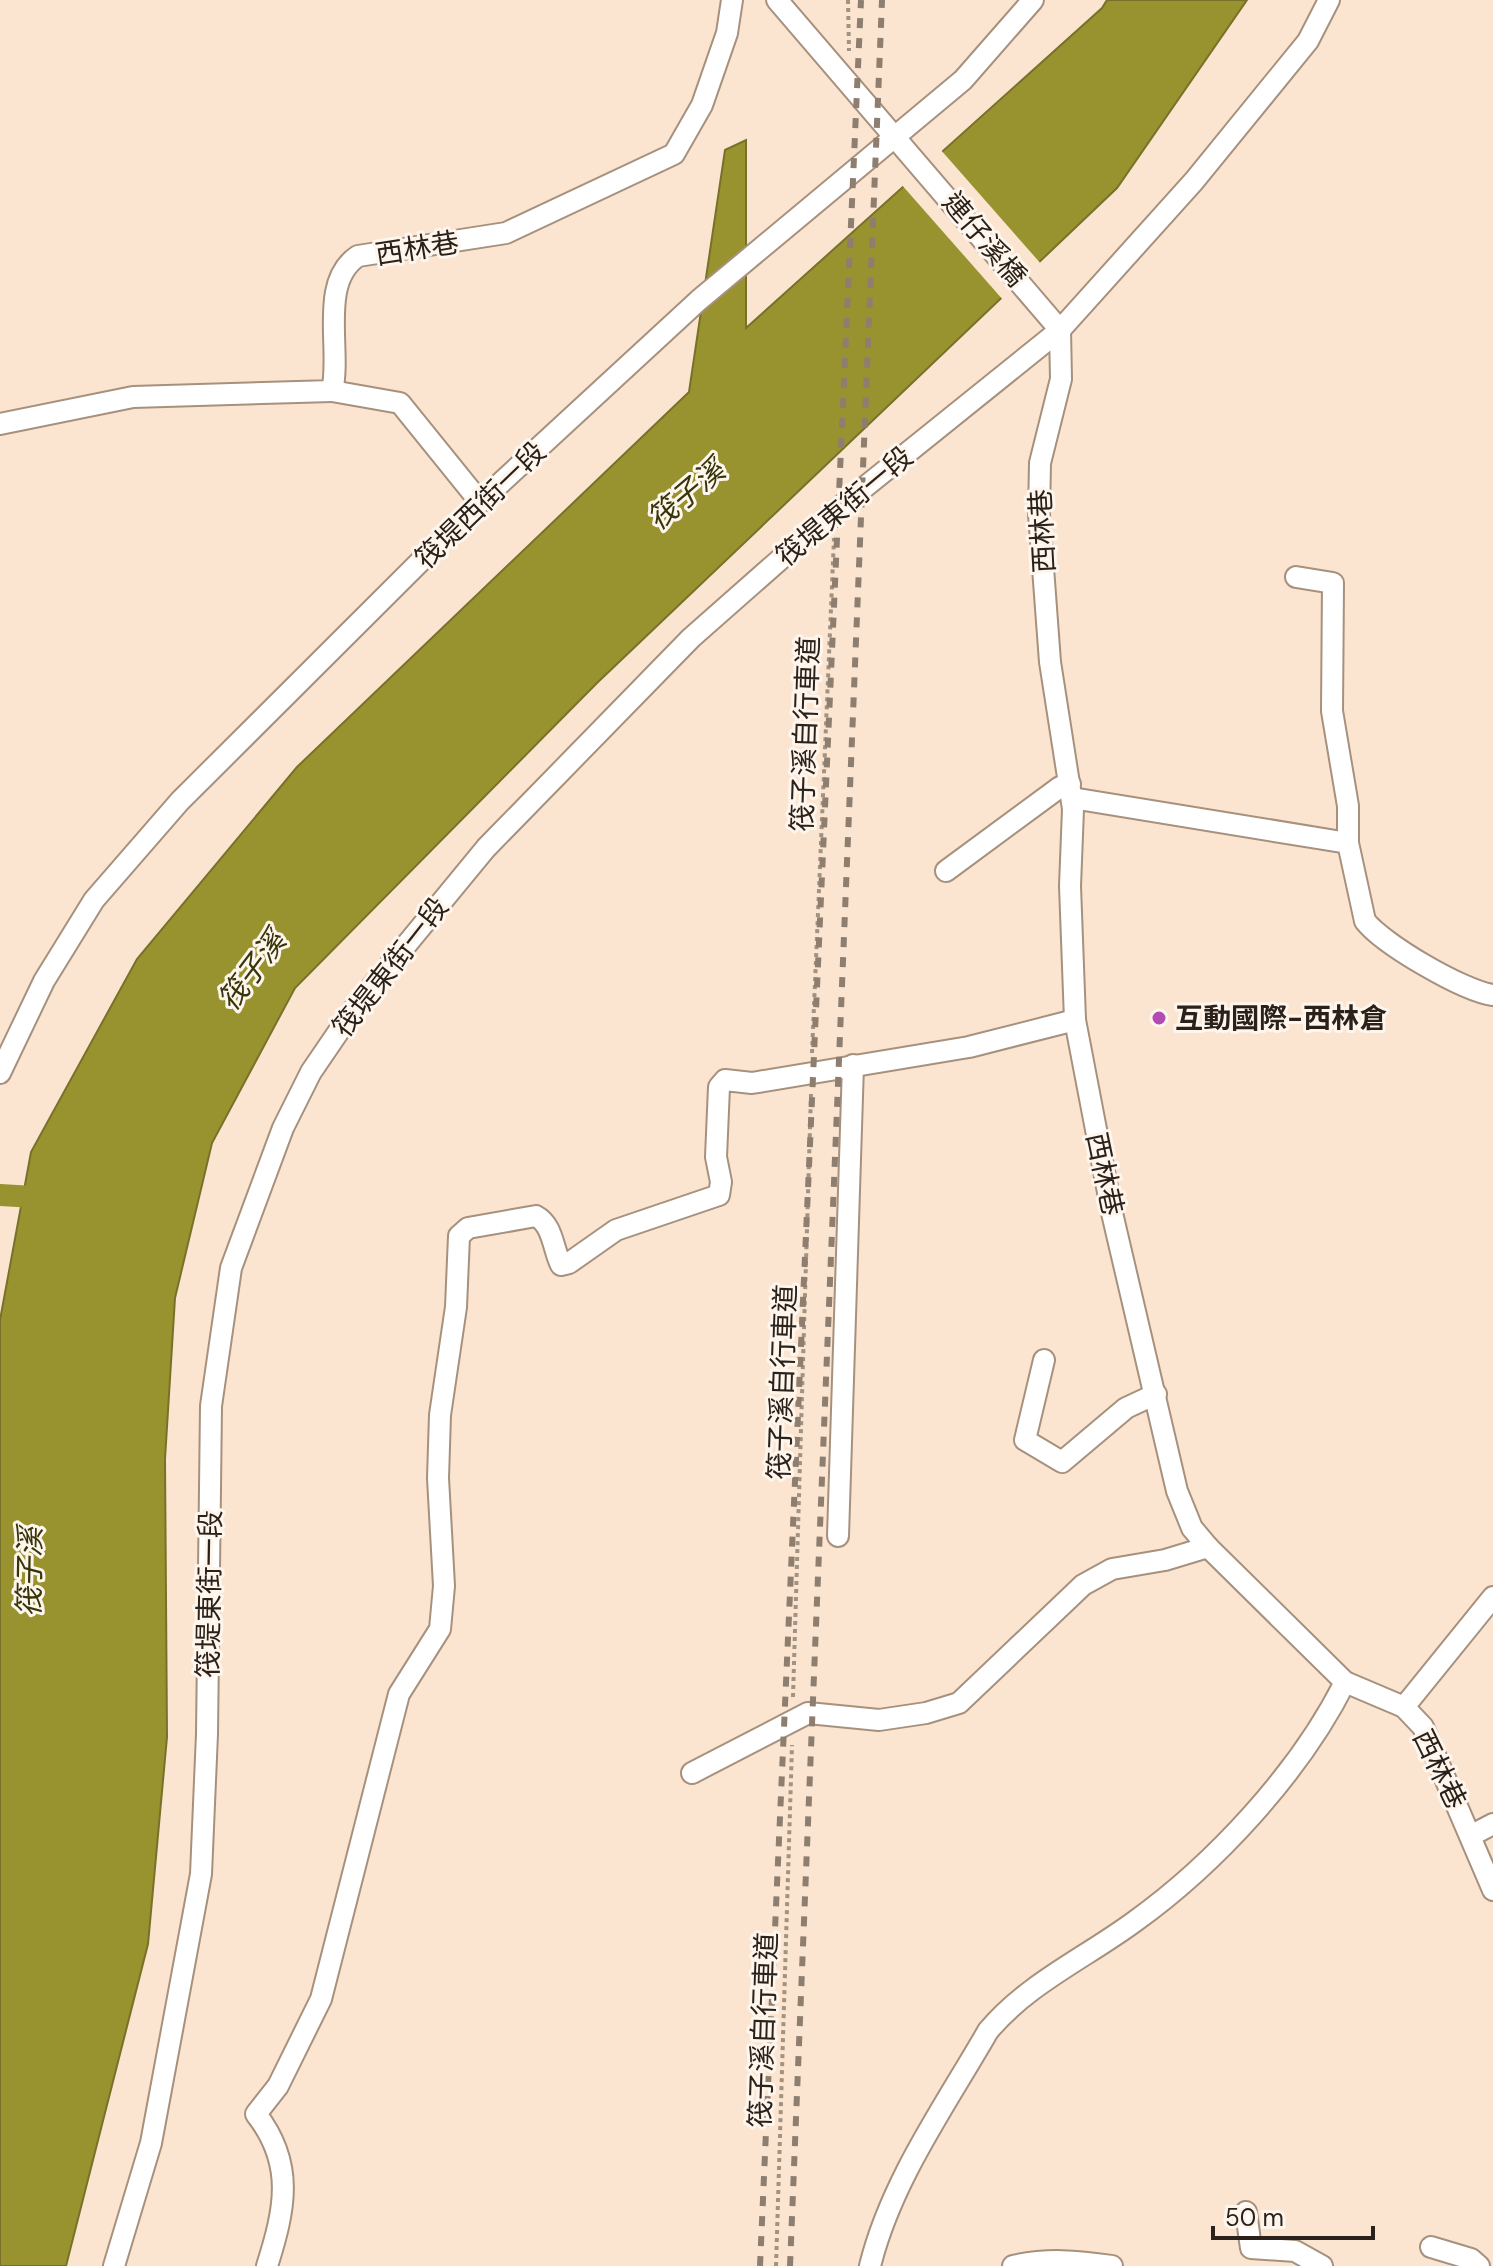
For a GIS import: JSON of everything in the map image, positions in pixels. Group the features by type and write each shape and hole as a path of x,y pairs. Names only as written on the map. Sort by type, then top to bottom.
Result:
{"street":[{"name":"西林巷","path":"332,391 337,373 335,307 342,269 348,262 358,256 506,233 674,154 702,105 727,33 732,0"},
{"name":"連仔溪橋","path":"777,0 1060,330"},
{"name":"筏堤西街一段","path":"0,1073 44,981 94,900 180,801 480,502 699,300 903,144 1033,0"},
{"name":"筏堤東街一段","path":"114,2266 151,2143 201,1874 207,1734 211,1406 231,1268 283,1128 311,1072 356,1006 486,848 691,638 835,511 1060,330 1203,170 1308,41 1329,0"},
{"name":"西林巷","path":"1060,330 1061,379 1040,463 1039,514 1050,662 1071,791 1070,886 1075,1020 1112,1213 1177,1491 1192,1528 1208,1547 1345,1682 1404,1707 1423,1727 1472,1835 1493,1890"},
{"path":"0,424 133,397 332,391 400,403 480,502"},
{"path":"1296,577 1333,583 1332,711 1348,806 1348,843 1360,906 1373,931 1457,981 1493,995"},
{"path":"946,871 1060,787 1348,843"},
{"path":"267,2266 284,2198 282,2166 274,2136 256,2114 278,2086 321,1999 399,1694 440,1629 444,1586 438,1478 440,1415 456,1307 459,1236 468,1228 536,1216 544,1221 561,1265 582,1256 630,1224 719,1195 721,1182 716,1157 719,1087 725,1080 752,1083 969,1047 1075,1020"},
{"path":"838,1536 853,1065"},
{"path":"1044,1360 1025,1440 1062,1462 1126,1408 1156,1394"},
{"path":"692,1773 808,1713 879,1720 926,1713 959,1703 1083,1585 1112,1569 1165,1560 1208,1547"},
{"path":"1404,1707 1493,1597"},
{"path":"870,2266 880,2225 902,2180 988,2031 1006,2009 1131,1925 1213,1858 1311,1740 1345,1682"},
{"path":"1472,1835 1493,1824"},
{"path":"1246,2212 1251,2248 1295,2251 1322,2266"},
{"path":"1431,2247 1471,2259 1479,2266"},
{"path":"1013,2266 1075,2260 1112,2266"}],"path":[{"name":"筏子溪自行車道","path":"793,1698 812,1072 835,511"},
{"name":"筏子溪自行車道","path":"776,2266 792,1730"}],"water":[{"name":"筏子溪","path":"1107,0 1247,0 1117,188 597,683 295,988 212,1143 175,1298 165,1459 167,1737 148,1944 66,2266 0,2266 0,1320 31,1152 137,959 297,767 689,392 725,150 746,140 746,328 1102,8"}],"pier":[{"path":"940,149 1042,265 1004,301 901,184"}],"waterway":[{"path":"0,1195 51,1198"}],"railway":[{"path":"760,2266 861,0"},
{"path":"790,2266 882,0"}],"place":[{"name":"互動國際-西林倉","path":"1159,1018"}]}
